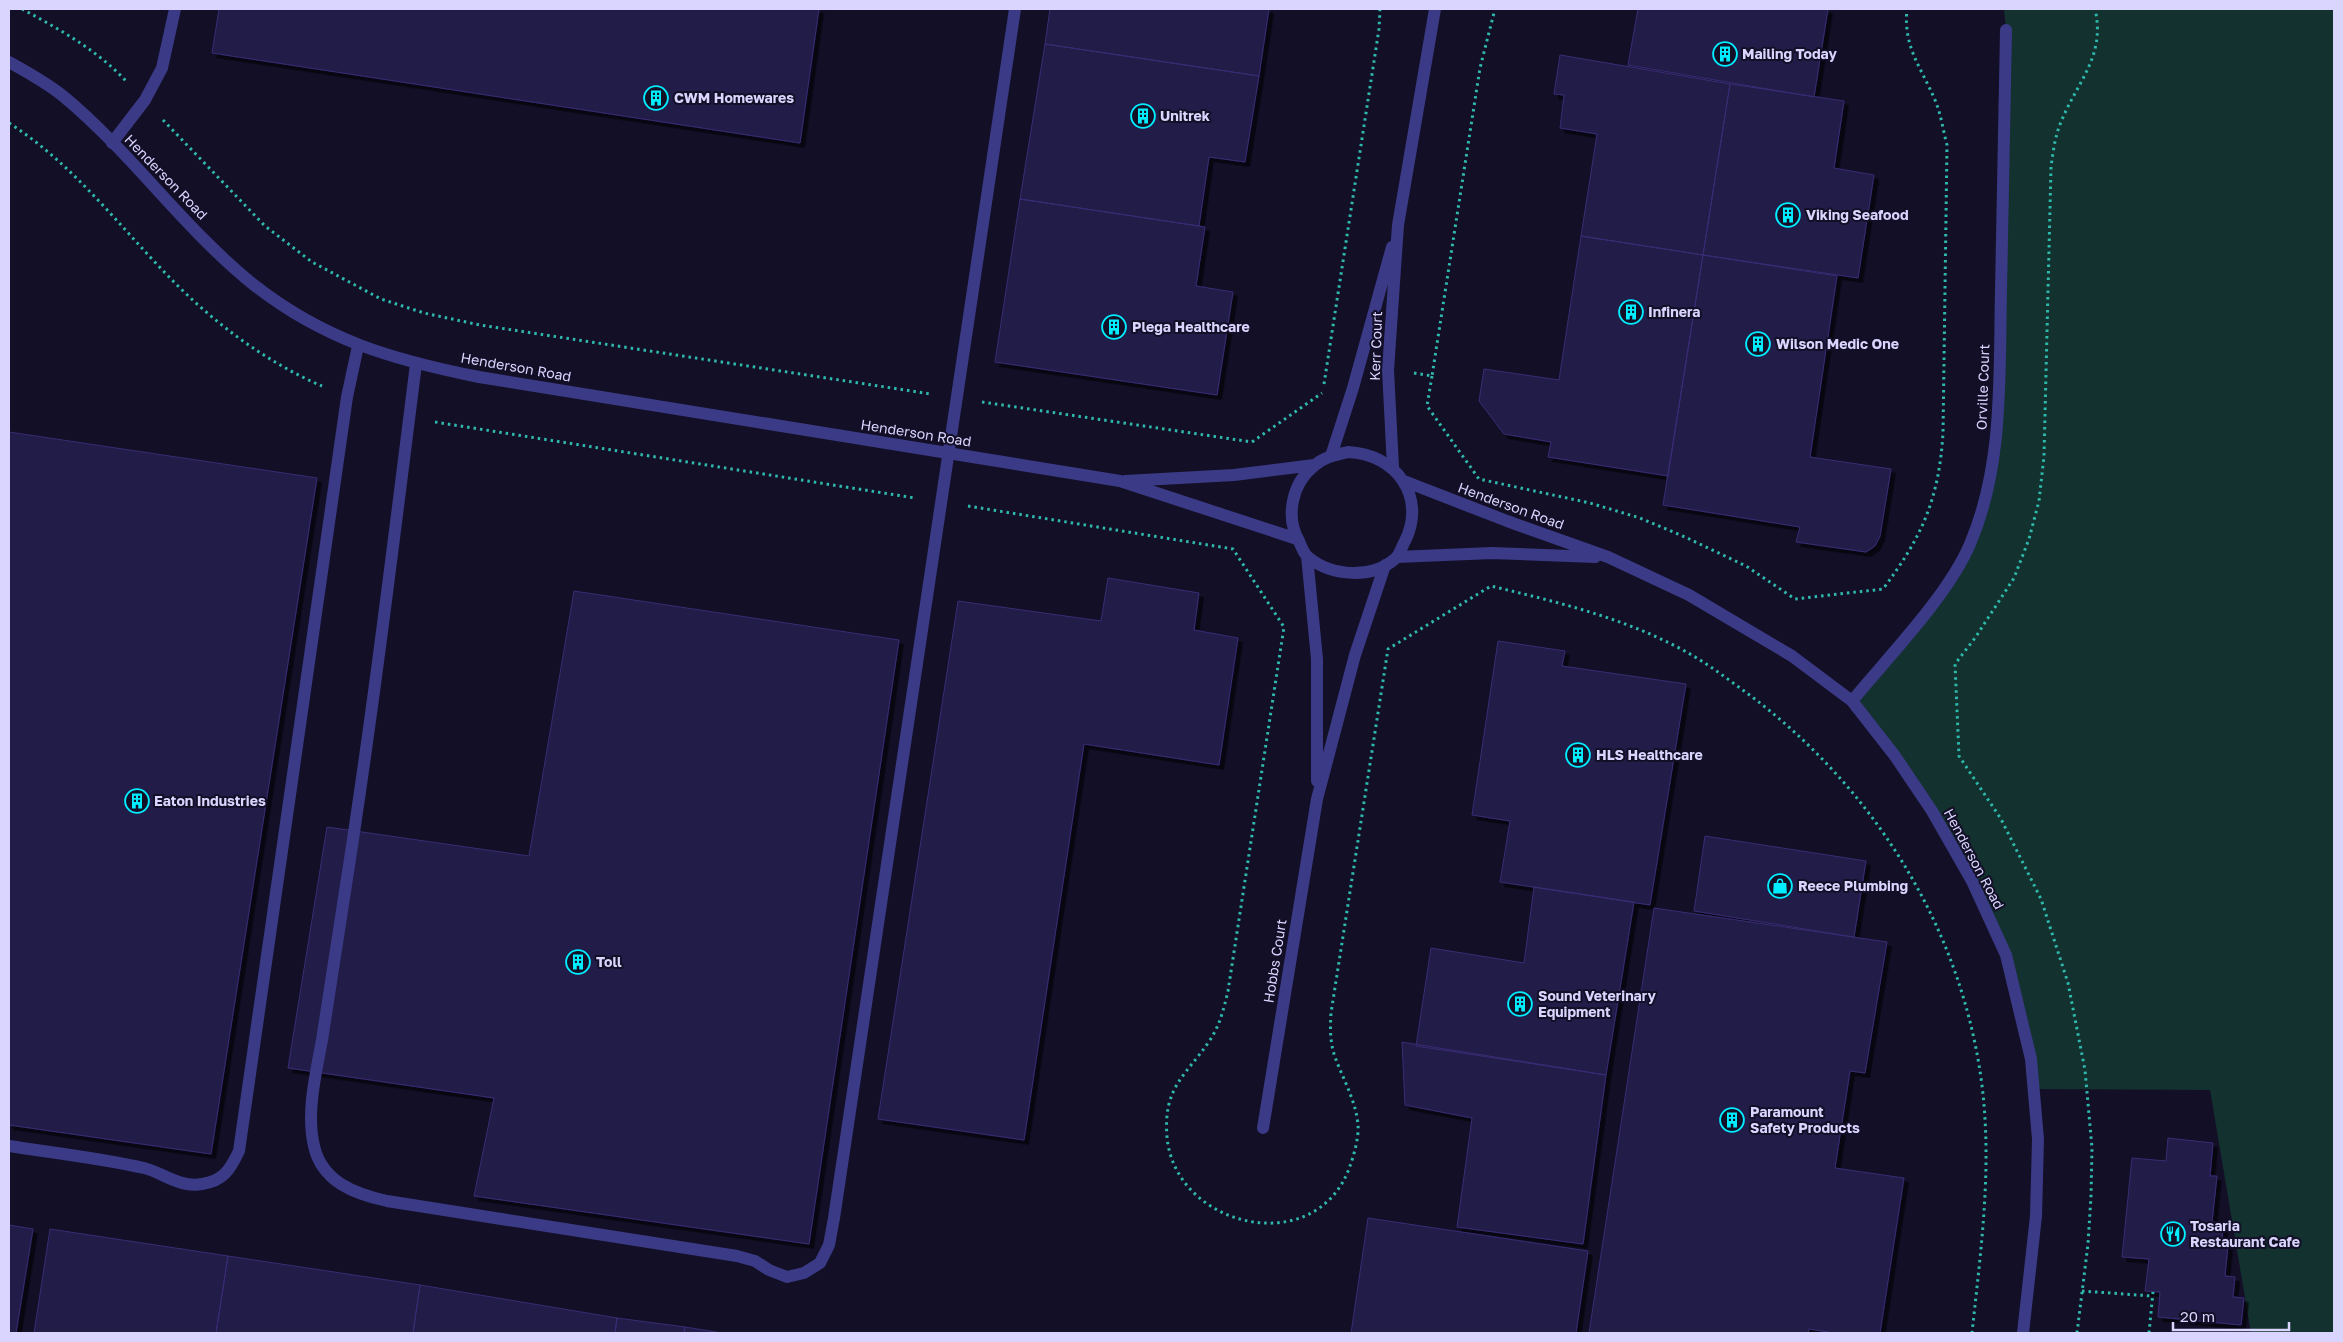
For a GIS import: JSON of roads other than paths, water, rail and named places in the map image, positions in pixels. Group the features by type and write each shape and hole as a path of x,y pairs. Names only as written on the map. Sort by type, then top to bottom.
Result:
{"street":[{"path":"112,142 145,100 162,68 175,9"},
{"path":"416,364 354,831 316,1072 312,1116 314,1146 317,1154 324,1169 337,1182 359,1195 737,1256 755,1261 787,1277 804,1273 820,1263 829,1246 1015,9"},
{"name":"Kerr Court","path":"1331,456 1353,388 1398,225 1435,9"},
{"name":"Orville Court","path":"1852,701 1945,586 1970,545 1986,497 1996,441 2006,30"},
{"name":"Henderson Road","path":"9,62 62,95 112,142 220,253 254,284 316,326 358,346 416,364 479,377 1120,481 1297,539"},
{"name":"Kerr Court","path":"1393,468 1388,370 1398,225"},
{"path":"9,1146 131,1165 152,1170 169,1180 200,1185 216,1181 230,1171 239,1151 345,407 358,346"},
{"path":"1348,452 1361,452 1380,459 1393,468 1404,481 1412,504 1410,531 1397,557 1385,565 1363,573 1341,573 1321,565 1307,556 1297,539 1292,522 1292,501 1299,483 1314,465 1331,456 1348,452"},
{"name":"Henderson Road","path":"1120,481 1234,475 1314,465"},
{"name":"Henderson Road","path":"1404,481 1507,521 1608,557 1688,595 1770,642 1852,701 1895,756 1932,811 1972,881 2006,955 2031,1059 2038,1139 2036,1216 2024,1333"},
{"name":"Henderson Road","path":"1397,557 1492,553 1608,557"},
{"name":"Hobbs Court","path":"1307,556 1317,659 1317,799"},
{"name":"Hobbs Court","path":"1263,1128 1317,799 1355,655 1385,565"}],"place":[{"name":"Mailing Today","path":"1725,54"},
{"name":"CWM Homewares","path":"656,98"},
{"name":"Unitrek","path":"1143,116"},
{"name":"Viking Seafood","path":"1788,215"},
{"name":"Infinera","path":"1631,312"},
{"name":"Plega Healthcare","path":"1114,327"},
{"name":"Wilson Medic One","path":"1758,344"},
{"name":"HLS Healthcare","path":"1578,755"},
{"name":"Eaton Industries","path":"137,801"},
{"name":"Reece Plumbing","path":"1780,886"},
{"name":"Toll","path":"578,962"},
{"name":"Sound Veterinary Equipment","path":"1520,1004"},
{"name":"Paramount Safety Products","path":"1732,1120"},
{"name":"Tosaria Restaurant Cafe","path":"2173,1234"}]}
